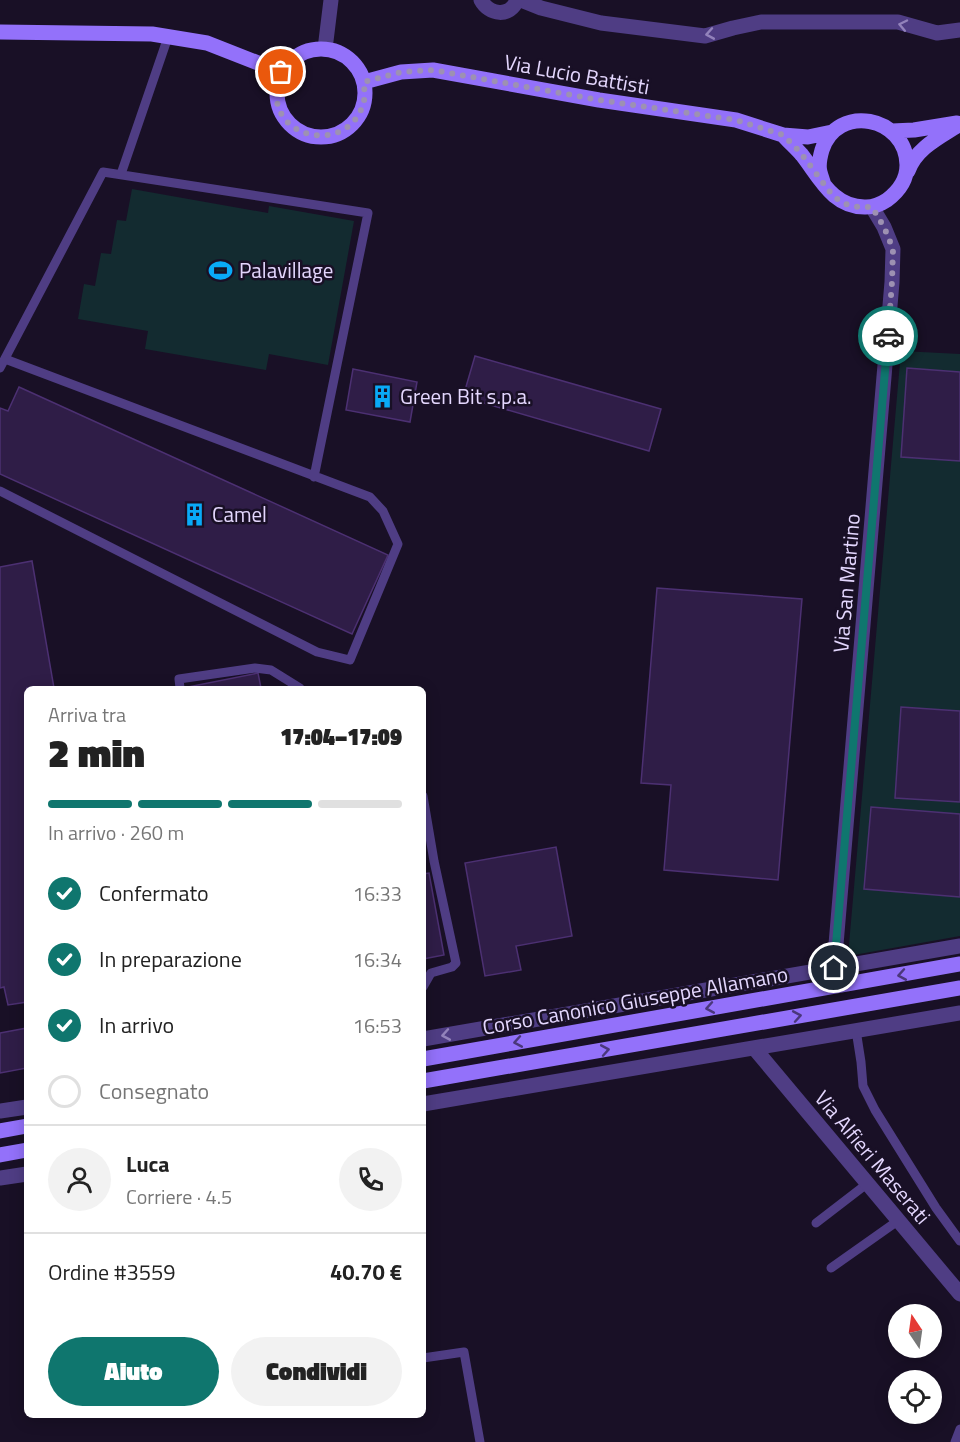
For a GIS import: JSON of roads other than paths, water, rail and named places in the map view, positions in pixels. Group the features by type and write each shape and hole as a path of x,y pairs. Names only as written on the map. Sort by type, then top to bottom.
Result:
{"street":[{"path":"325,49 331,0"},
{"path":"481,0 488,9 499,12 506,12 513,8 519,0 541,8 601,22 705,36 761,22 898,22 937,33 960,30"},
{"path":"0,32 152,34 207,43 281,72"},
{"path":"325,49 346,57 357,67 364,82 364,99 360,113 339,133 322,136 307,135 294,128 284,116 277,101 277,86 281,72 299,54 325,49"},
{"name":"Via Lucio Battisti","path":"364,82 401,72 433,70 599,100 736,120 783,135 808,136 832,132 843,125 869,120 882,124 892,131 960,123"},
{"name":"Via Lucio Battisti","path":"783,135 800,152 833,196 845,204 872,207 885,202 902,185 912,160 919,152 960,123"},
{"path":"892,131 901,142 906,155 907,169 902,185"},
{"path":"824,185 819,158 832,132"},
{"name":"Via San Martino","path":"834,968 892,282 893,249 872,207"},
{"name":"Corso Canonico Giuseppe Allamano","path":"426,1037 960,946"},
{"name":"Corso Canonico Giuseppe Allamano","path":"426,1058 960,964"},
{"name":"Corso Canonico Giuseppe Allamano","path":"426,1080 960,988"},
{"path":"426,1103 960,1012"},
{"name":"Via Alfieri Maserati","path":"754,1048 960,1294"},
{"path":"0,1112 24,1108"},
{"path":"0,1131 24,1127"},
{"path":"0,1155 24,1151"},
{"path":"0,1178 24,1174"}],"lane":[{"path":"121,174 168,37"},
{"path":"0,491 317,652 350,660 398,544 383,511 370,497 314,477 2,363 103,172 368,213 314,477"},
{"path":"180,686 179,680 255,668 271,670 297,686"},
{"path":"426,814 456,963 452,968 427,974"},
{"path":"426,862 434,861"},
{"path":"856,1030 863,1086 875,1110 936,1208 960,1241"},
{"path":"816,1223 868,1183"},
{"path":"831,1268 898,1220"},
{"path":"426,1358 464,1352 480,1442"},
{"path":"955,1442 960,1429"}],"place":[{"name":"Palavillage","path":"221,270"},
{"name":"Green Bit s.p.a.","path":"382,396"},
{"name":"Camel","path":"194,514"}]}
